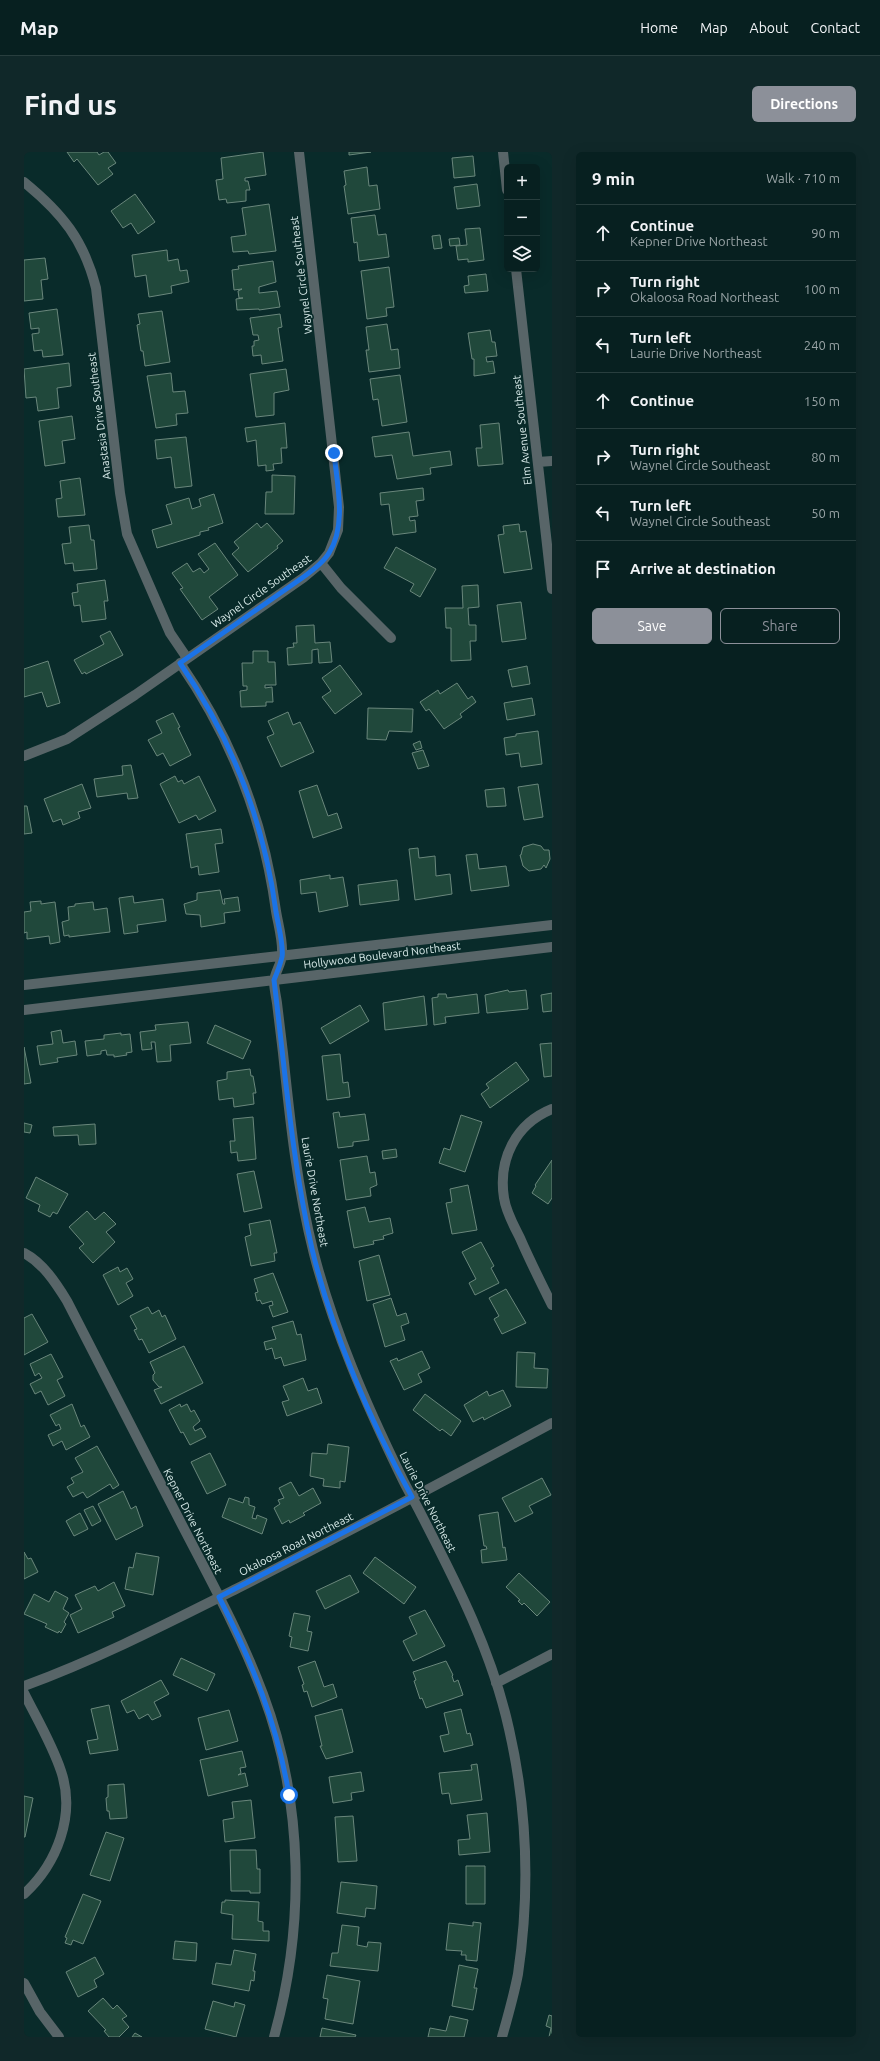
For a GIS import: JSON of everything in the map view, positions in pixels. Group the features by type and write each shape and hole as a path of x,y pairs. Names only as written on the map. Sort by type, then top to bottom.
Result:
{"street":[{"name":"Waynel Circle Southeast","path":"24,756 67,739 183,660 321,563 329,553 335,541 338,530 339,507 300,152"},
{"path":"503,152 504,164"},
{"name":"Anastasia Drive Southeast","path":"24,182 58,212 71,228 83,250 92,274 96,288 120,493 127,534 170,633 196,687 219,728 256,816 271,875 282,956 274,980"},
{"name":"Elm Avenue Southeast","path":"516,272 552,589"},
{"path":"538,462 552,461"},
{"path":"321,563 341,588 391,638"},
{"name":"Hollywood Boulevard Northeast","path":"24,985 552,925"},
{"name":"Hollywood Boulevard Northeast","path":"24,1010 552,947"},
{"name":"Laurie Drive Northeast","path":"274,980 301,1194 312,1249 337,1334 370,1409 473,1619 496,1683 509,1729 520,1791 525,1862 523,1930 518,1973 502,2037"},
{"path":"552,1109 537,1117 517,1135 506,1160 502,1174 504,1200 511,1219 552,1304"},
{"name":"Kepner Drive Northeast","path":"24,1253 41,1266 67,1301 242,1642 268,1709 289,1795 294,1835 295,1916 291,1957 274,2037"},
{"name":"Okaloosa Road Northeast","path":"24,1686 62,1672 112,1650 219,1597 552,1423"},
{"path":"496,1683 552,1654"},
{"path":"24,1693 61,1772 67,1806 59,1842 52,1858 46,1870 24,1894"},
{"path":"24,1983 40,2012 58,2037"}],"building":[{"path":"67,152 97,152 99,155 104,152 108,152 116,163 108,168 113,174 98,185 77,159 74,162"},
{"path":"263,152 266,175 245,178 245,181 248,181 250,190 246,190 246,201 227,203 226,199 219,200 216,180 223,179 221,158"},
{"path":"349,152 371,152 349,155"},
{"path":"473,156 475,176 454,178 452,158"},
{"path":"367,167 369,186 377,185 380,209 348,214 344,186 346,185 344,171"},
{"path":"477,184 480,206 457,209 454,187"},
{"path":"135,194 155,222 138,234 131,223 123,228 111,211"},
{"path":"269,204 276,251 249,254 248,251 233,252 231,237 246,235 242,208"},
{"path":"375,215 378,235 386,234 389,257 359,261 357,242 354,243 351,218"},
{"path":"480,228 484,260 468,262 468,259 458,260 456,246 467,245 465,229"},
{"path":"440,235 442,248 434,249 432,236"},
{"path":"459,238 460,245 450,246 449,239"},
{"path":"167,250 168,261 178,259 180,271 187,270 189,282 171,286 172,293 149,297 146,275 135,277 132,255"},
{"path":"45,258 48,279 41,280 43,299 24,301 24,260"},
{"path":"273,261 276,282 259,287 259,293 277,291 280,307 259,310 237,310 236,299 243,298 239,298 238,291 242,289 234,290 232,270 239,269 238,266"},
{"path":"389,267 394,307 386,308 387,316 367,319 361,271"},
{"path":"486,274 488,291 465,293 464,286 469,285 468,276"},
{"path":"57,309 63,355 43,357 42,350 34,351 32,334 39,333 39,328 31,329 29,313"},
{"path":"162,311 170,362 145,366 137,325 140,324 138,314"},
{"path":"280,314 282,327 278,328 283,361 262,364 261,355 253,356 252,346 254,346 254,341 259,340 258,335 253,335 250,318"},
{"path":"387,324 391,350 398,349 400,368 369,372 366,350 369,350 366,327"},
{"path":"490,330 492,342 495,342 497,356 486,357 487,362 493,361 495,373 474,376 474,359 472,359 468,333"},
{"path":"69,363 71,386 57,388 59,408 38,411 36,397 26,398 24,369"},
{"path":"286,369 289,390 274,393 274,415 256,417 250,374"},
{"path":"171,373 173,392 185,391 188,413 176,414 177,425 156,428 147,376"},
{"path":"400,375 407,422 382,426 378,399 373,400 370,379"},
{"path":"72,416 75,439 62,441 65,463 45,466 39,421"},
{"path":"285,423 287,448 281,448 282,463 273,464 274,470 266,471 266,465 258,466 256,440 247,442 245,428"},
{"path":"499,423 503,464 478,466 476,448 482,448 480,425"},
{"path":"409,432 413,456 450,451 452,465 430,468 431,474 397,479 392,455 375,457 372,437"},
{"path":"186,437 192,486 175,488 171,457 157,459 155,440"},
{"path":"272,475 295,476 294,514 265,514 266,492 272,492"},
{"path":"80,478 85,515 58,517 56,499 62,498 60,481"},
{"path":"423,488 424,500 416,501 418,516 409,517 410,521 415,520 416,532 393,535 389,504 381,505 380,493"},
{"path":"214,494 223,523 208,528 209,530 200,532 200,535 157,548 152,530 172,524 166,505 189,498 192,509 201,506 199,499"},
{"path":"257,523 261,528 267,523 283,541 277,546 278,548 248,572 232,554 239,548 234,542"},
{"path":"519,524 520,532 526,531 532,569 504,573 498,535 504,534 503,526"},
{"path":"89,525 91,540 94,540 97,569 74,571 73,563 65,564 62,544 71,543 69,527"},
{"path":"215,543 238,575 209,597 218,609 202,620 180,589 183,588 172,573 187,563 193,572 200,568 204,573 209,569 198,554"},
{"path":"396,547 436,569 420,597 410,591 414,584 384,568"},
{"path":"105,580 108,601 104,601 106,619 82,622 80,605 74,606 72,593 78,592 77,584"},
{"path":"478,585 479,607 468,608 469,625 476,625 476,641 470,641 471,660 451,661 451,628 446,628 445,608 463,608 462,586"},
{"path":"521,602 526,639 502,642 497,605"},
{"path":"314,625 315,643 330,642 332,662 319,663 318,649 312,650 312,663 288,665 287,648 294,647 293,643 297,643 296,626"},
{"path":"110,631 123,655 86,674 85,672 82,674 74,660 104,644 100,636"},
{"path":"253,651 268,651 268,662 275,662 276,685 265,685 265,688 272,687 273,702 266,702 266,706 241,707 240,691 247,690 247,686 243,686 242,663 253,663"},
{"path":"48,661 60,703 47,707 42,692 24,697 24,669"},
{"path":"340,665 362,694 335,714 322,697 331,691 322,678"},
{"path":"527,666 530,684 512,687 508,670"},
{"path":"457,683 468,699 472,696 476,702 460,714 462,717 444,729 429,709 426,711 420,702 438,690 440,694"},
{"path":"532,698 535,715 507,720 504,703"},
{"path":"368,708 413,709 412,732 389,731 386,740 367,739"},
{"path":"288,712 293,725 300,722 314,752 281,767 267,737 274,734 268,721"},
{"path":"173,713 180,727 178,728 191,755 170,766 163,753 157,756 148,740 162,733 156,721"},
{"path":"538,731 542,764 521,767 519,753 506,755 504,738 516,736 516,734"},
{"path":"420,741 422,748 416,750 413,744"},
{"path":"423,750 429,766 418,769 412,753"},
{"path":"131,765 138,798 128,799 127,793 97,797 94,779 123,775 122,766"},
{"path":"175,776 178,782 182,780 184,784 199,776 216,811 199,820 196,815 179,823 160,784"},
{"path":"82,784 91,808 78,812 80,818 63,825 61,819 53,822 44,799"},
{"path":"538,784 543,817 524,820 518,787"},
{"path":"317,785 328,816 337,813 342,828 313,838 299,791"},
{"path":"504,788 506,806 487,807 485,790"},
{"path":"24,806 27,806 32,833 24,834"},
{"path":"221,829 223,843 215,844 219,872 199,875 198,866 191,868 186,834"},
{"path":"533,844 541,846 544,850 549,850 550,859 546,868 544,865 541,869 529,871 523,866 520,855 523,847"},
{"path":"418,848 419,858 435,856 436,876 450,874 452,894 415,900 409,849"},
{"path":"477,854 479,869 506,866 509,886 471,891 466,855"},
{"path":"330,875 330,879 343,877 348,906 319,912 316,892 301,894 300,880"},
{"path":"397,880 399,900 360,905 358,885"},
{"path":"220,890 223,904 225,904 224,899 238,897 240,911 224,913 225,923 201,927 200,915 186,914 184,904 197,900 197,893"},
{"path":"133,896 134,903 163,899 166,921 137,925 138,932 124,934 119,898"},
{"path":"41,901 41,904 55,902 60,942 50,944 49,936 27,939 27,932 24,933 24,912 31,911 30,902"},
{"path":"93,902 94,910 107,908 110,932 69,937 69,935 64,936 62,922 69,920 68,907 75,906 75,904"},
{"path":"508,990 509,992 526,990 528,1009 487,1013 485,995"},
{"path":"552,993 552,1011 543,1012 541,995"},
{"path":"438,994 446,994 447,998 477,994 479,1013 445,1017 446,1023 434,1025 432,998 438,997"},
{"path":"424,996 427,1025 385,1030 383,1003"},
{"path":"360,1005 369,1021 330,1044 321,1028"},
{"path":"188,1022 191,1043 170,1045 171,1061 157,1062 155,1042 151,1042 152,1049 142,1050 140,1032 156,1030 155,1025"},
{"path":"215,1025 251,1041 243,1059 207,1043"},
{"path":"61,1030 63,1043 75,1041 77,1055 57,1058 58,1062 40,1065 37,1046 53,1044 51,1032"},
{"path":"121,1033 121,1035 130,1034 132,1052 126,1053 127,1055 114,1057 114,1055 107,1055 106,1050 101,1051 101,1054 87,1056 85,1041 104,1039 104,1035"},
{"path":"552,1043 552,1076 544,1077 540,1044"},
{"path":"24,1047 31,1083 24,1084"},
{"path":"340,1054 343,1083 348,1082 350,1097 327,1100 322,1056"},
{"path":"516,1062 529,1080 490,1108 481,1094 489,1088 486,1084"},
{"path":"250,1069 251,1076 253,1076 256,1093 253,1093 254,1104 234,1107 233,1098 219,1100 217,1081 227,1079 227,1072"},
{"path":"339,1112 340,1117 365,1114 369,1140 353,1142 353,1146 338,1148 333,1113"},
{"path":"461,1115 482,1122 465,1172 439,1163 444,1148 450,1150"},
{"path":"253,1117 256,1159 238,1161 237,1152 231,1153 230,1141 235,1141 233,1119"},
{"path":"24,1123 32,1125 30,1133 24,1132"},
{"path":"95,1124 96,1144 79,1145 78,1135 54,1136 53,1127"},
{"path":"396,1149 397,1157 383,1159 382,1151"},
{"path":"367,1156 370,1173 375,1172 377,1185 370,1188 371,1196 346,1200 340,1160"},
{"path":"552,1160 552,1198 548,1204 532,1193 536,1186 535,1185"},
{"path":"254,1171 262,1208 244,1212 237,1174"},
{"path":"36,1177 68,1194 57,1214 53,1212 50,1217 38,1211 40,1205 26,1198"},
{"path":"468,1185 477,1230 452,1234 446,1203 452,1202 450,1189"},
{"path":"365,1207 369,1222 390,1218 393,1233 383,1236 384,1239 373,1241 374,1244 354,1248 347,1211"},
{"path":"87,1211 95,1220 104,1212 116,1224 106,1232 115,1242 93,1263 79,1248 84,1244 69,1227"},
{"path":"270,1220 277,1253 274,1253 275,1261 251,1266 245,1237 251,1235 249,1224"},
{"path":"481,1242 494,1266 491,1268 499,1283 475,1295 469,1283 476,1279 462,1252"},
{"path":"379,1255 390,1295 367,1301 359,1261"},
{"path":"118,1267 120,1272 127,1268 133,1279 126,1283 133,1296 118,1305 103,1275"},
{"path":"273,1273 288,1312 273,1317 269,1306 273,1305 272,1301 262,1304 260,1300 257,1301 255,1293 258,1292 254,1279"},
{"path":"506,1289 526,1323 502,1334 494,1319 499,1316 489,1298"},
{"path":"391,1298 397,1316 406,1313 409,1323 401,1326 405,1340 385,1347 373,1304"},
{"path":"148,1307 152,1314 159,1310 162,1317 165,1315 176,1339 149,1353 142,1339 139,1340 134,1330 137,1329 130,1316"},
{"path":"32,1314 48,1342 24,1355 24,1318"},
{"path":"293,1321 297,1335 301,1334 306,1360 284,1366 281,1357 275,1359 272,1348 266,1350 264,1342 276,1339 272,1327"},
{"path":"184,1346 203,1383 161,1404 154,1390 162,1387 159,1387 153,1380 153,1375 155,1373 150,1362"},
{"path":"422,1351 430,1368 418,1374 422,1382 404,1390 390,1361 397,1358 398,1361"},
{"path":"517,1352 535,1353 534,1368 548,1369 547,1388 516,1387"},
{"path":"51,1354 63,1377 57,1380 65,1396 48,1405 41,1391 35,1394 30,1384 42,1378 39,1373 35,1376 30,1364"},
{"path":"303,1378 308,1391 317,1388 322,1403 287,1416 282,1402 289,1400 283,1386"},
{"path":"503,1390 511,1406 484,1420 483,1417 473,1422 464,1405 487,1391 489,1396"},
{"path":"425,1394 461,1421 451,1436 442,1429 440,1431 413,1410"},
{"path":"72,1404 81,1427 84,1425 90,1437 66,1450 62,1441 53,1446 48,1435 61,1429 59,1424 56,1426 50,1415"},
{"path":"180,1404 181,1407 187,1404 191,1412 194,1410 200,1421 193,1427 195,1431 201,1428 206,1437 190,1445 183,1432 181,1433 169,1410"},
{"path":"328,1444 349,1447 345,1482 340,1481 340,1488 323,1486 324,1479 310,1476 312,1453 327,1454"},
{"path":"97,1446 119,1485 113,1489 110,1484 87,1498 83,1492 73,1497 67,1487 74,1483 71,1478 83,1472 75,1458"},
{"path":"210,1453 226,1485 207,1494 191,1462"},
{"path":"542,1478 551,1495 529,1506 533,1513 515,1522 502,1498"},
{"path":"291,1482 299,1496 313,1488 321,1503 303,1513 305,1515 290,1523 289,1520 282,1524 274,1508 280,1504 278,1500 284,1498 279,1488"},
{"path":"123,1491 131,1509 136,1506 143,1526 116,1540 98,1504"},
{"path":"245,1497 249,1498 249,1505 255,1507 252,1518 256,1519 257,1515 267,1519 262,1534 222,1517 229,1498 243,1503"},
{"path":"93,1506 101,1521 92,1526 84,1510"},
{"path":"498,1512 503,1548 505,1547 507,1560 482,1563 481,1550 487,1549 486,1546 484,1546 479,1515"},
{"path":"80,1513 88,1529 74,1536 66,1521"},
{"path":"24,1552 28,1559 31,1558 38,1572 24,1579"},
{"path":"136,1553 159,1557 153,1595 125,1589 129,1567 133,1568"},
{"path":"375,1557 416,1587 404,1604 363,1573"},
{"path":"519,1573 550,1602 537,1616 524,1603 522,1605 518,1601 520,1600 506,1587"},
{"path":"350,1575 359,1592 325,1609 316,1591"},
{"path":"114,1582 125,1606 112,1612 114,1617 78,1633 70,1615 82,1609 75,1595 95,1586 98,1591"},
{"path":"55,1591 68,1598 63,1609 69,1613 64,1622 66,1624 61,1633 45,1627 47,1624 24,1614 34,1594 49,1602"},
{"path":"425,1610 445,1646 413,1661 403,1641 417,1634 409,1617"},
{"path":"294,1613 310,1616 307,1631 312,1632 308,1651 290,1647 292,1637 289,1636"},
{"path":"181,1658 215,1674 207,1691 173,1675"},
{"path":"315,1661 324,1687 333,1684 337,1697 312,1707 307,1691 304,1692 302,1685 304,1684 298,1667"},
{"path":"446,1661 453,1675 454,1682 458,1680 463,1695 426,1708 422,1698 420,1699 414,1681 416,1680 413,1672"},
{"path":"161,1680 169,1694 154,1702 161,1716 152,1720 148,1714 139,1719 134,1710 127,1713 121,1701"},
{"path":"109,1705 118,1750 90,1754 87,1741 98,1739 91,1709"},
{"path":"342,1709 353,1752 326,1759 320,1746 322,1746 315,1716"},
{"path":"461,1709 467,1734 470,1733 473,1745 444,1752 440,1736 449,1734 444,1713"},
{"path":"229,1710 238,1741 206,1750 198,1718"},
{"path":"242,1751 246,1767 240,1768 241,1773 238,1775 245,1773 248,1786 208,1796 200,1760"},
{"path":"477,1764 482,1800 451,1804 449,1793 442,1794 439,1773 472,1770 471,1765"},
{"path":"361,1772 364,1791 351,1793 352,1800 333,1803 329,1777"},
{"path":"124,1784 127,1818 110,1819 109,1811 107,1811 106,1798 108,1797 108,1785"},
{"path":"24,1796 33,1798 25,1837 24,1837"},
{"path":"251,1800 255,1838 225,1842 223,1820 234,1818 232,1802"},
{"path":"487,1813 490,1852 459,1855 458,1840 470,1839 467,1815"},
{"path":"353,1816 357,1861 338,1862 335,1817"},
{"path":"106,1832 124,1838 110,1881 90,1875"},
{"path":"230,1850 256,1850 257,1869 260,1869 260,1893 250,1893 250,1891 231,1891"},
{"path":"466,1866 485,1866 485,1904 466,1904"},
{"path":"341,1882 377,1886 375,1909 366,1908 365,1917 337,1913"},
{"path":"83,1894 101,1901 83,1944 73,1940 71,1945 65,1943 67,1938 65,1937"},
{"path":"225,1900 259,1902 258,1921 263,1922 263,1931 269,1931 269,1941 232,1939 233,1915 221,1913 222,1902 225,1902"},
{"path":"473,1922 481,1923 477,1961 466,1960 466,1955 461,1955 462,1951 446,1950 449,1923 473,1926"},
{"path":"342,1925 359,1927 357,1945 367,1947 368,1942 381,1943 378,1971 330,1966 332,1953 338,1953"},
{"path":"175,1941 197,1943 196,1961 173,1959"},
{"path":"234,1950 256,1954 253,1971 255,1971 254,1981 251,1980 249,1991 212,1984 216,1963 231,1965"},
{"path":"95,1957 104,1974 94,1980 97,1987 78,1997 66,1972"},
{"path":"459,1965 478,1969 474,1988 477,1988 473,2010 452,2006"},
{"path":"327,1975 360,1981 353,2024 325,2019 328,1999 323,1998"},
{"path":"103,1998 113,2009 117,2005 127,2016 122,2019 129,2027 119,2037 109,2037 104,2031 106,2030 88,2011"},
{"path":"213,2001 234,2007 235,2002 245,2005 236,2037 205,2029"},
{"path":"549,2015 552,2016 552,2037 549,2037 551,2028 546,2026"},
{"path":"450,2016 468,2020 464,2037 428,2037 430,2028 446,2031"},
{"path":"322,2028 356,2035 355,2037 320,2037"},
{"path":"135,2033 142,2037 132,2037"}],"route":[{"path":"289,1795 285,1774 263,1693 242,1642 219,1597 301,1556 412,1497 402,1480 366,1402 337,1334 326,1302 312,1249 301,1194 290,1119 274,980 282,956 271,875 256,816 234,759 219,728 196,687 180,663 302,578 321,563 329,553 335,541 338,530 339,507 334,453"}]}
